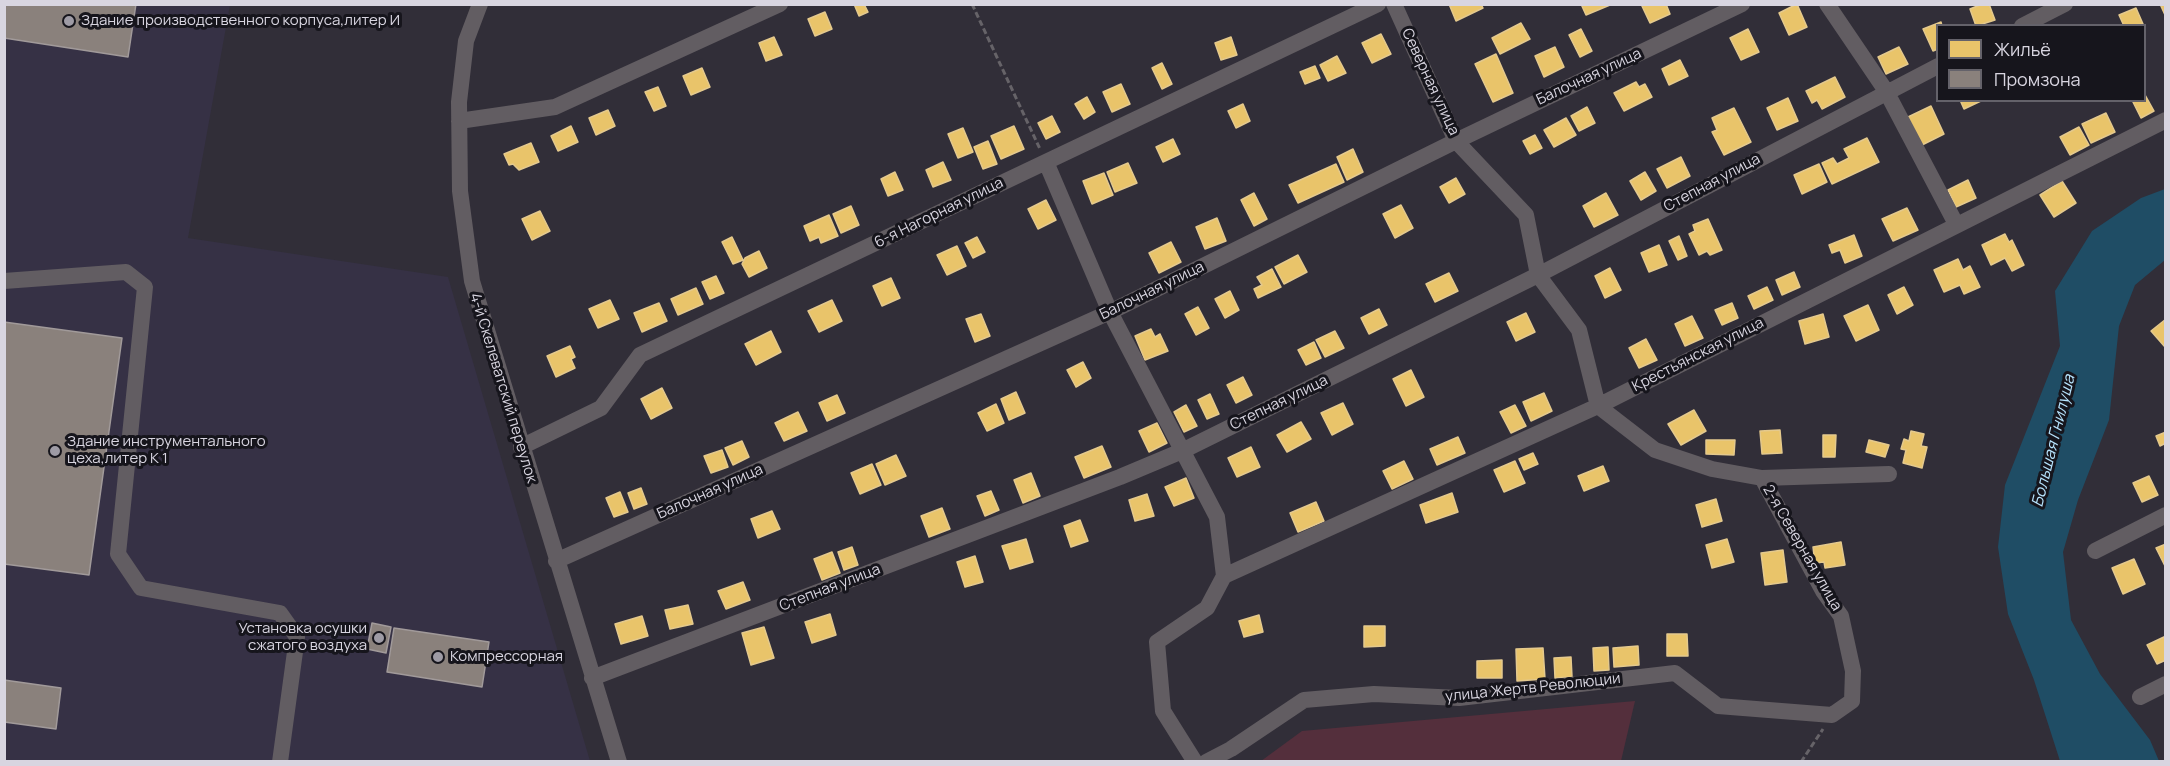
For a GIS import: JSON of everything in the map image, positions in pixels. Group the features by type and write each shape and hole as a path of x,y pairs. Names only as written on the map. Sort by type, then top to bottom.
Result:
{"street":[{"name":"4-й Скелеватский переулок","path":"480,4 466,41 459,102 460,191 472,281 619,762"},
{"path":"459,122 555,107 780,4"},
{"name":"6-я Нагорная улица","path":"521,447 601,408 640,355 1378,4"},
{"name":"Северная улица","path":"1394,4 1456,141 1526,215 1538,275 1580,330 1598,406"},
{"name":"Балочная улица","path":"556,561 1110,312 1456,141 1742,4"},
{"path":"1827,4 1886,91 1956,224"},
{"path":"2026,24 2066,4"},
{"name":"Степная улица","path":"592,678 1120,477 1182,451 1538,275 1886,91 1936,67"},
{"name":"Крестьянская улица","path":"1224,576 1598,406 2166,120"},
{"path":"1046,162 1110,312 1217,517 1224,576 1207,608 1157,642 1163,711 1195,762"},
{"path":"4,281 126,272 145,287 118,554 141,588 280,613 297,637 279,762"},
{"path":"1598,406 1655,450 1712,469 1762,478 1889,474"},
{"name":"2-я Северная улица","path":"1762,478 1823,591 1841,616 1853,671 1852,701 1832,715"},
{"path":"2095,551 2166,515"},
{"name":"улица Жертв Революции","path":"1206,762 1232,749 1304,700 1374,694 1459,698 1675,673 1718,706 1832,715"},
{"path":"2140,697 2166,684"}],"path":[{"path":"972,4 1046,162"},
{"path":"1801,762 1832,715"}],"shaded area":[{"path":"4,5 230,5 188,238 448,277 590,761 5,761"},
{"path":"1635,701 1621,761 1261,761 1302,731"}],"water":[{"name":"Большая Гнилуша","path":"2165,189 2165,260 2135,285 2119,326 2109,420 2078,500 2063,552 2071,620 2100,674 2150,740 2159,761 2060,761 2034,680 2008,614 1998,547 2005,485 2060,346 2055,291 2092,231 2141,198"}],"building: Жильё":[{"path":"854,4 864,4 868,12 859,16"},
{"path":"1449,4 1481,4 1483,8 1456,21"},
{"path":"1581,4 1610,4 1610,5 1586,15"},
{"path":"1641,4 1666,4 1670,14 1650,23"},
{"path":"1797,4 1807,27 1789,35 1779,13"},
{"path":"1989,4 1995,20 1975,24 1970,9"},
{"path":"2160,4 2166,4 2166,15 2165,15"},
{"path":"2136,8 2143,24 2123,24 2119,15"},
{"path":"825,12 832,29 815,36 808,19"},
{"path":"1941,22 1942,24 1936,24 1936,50 1933,51 1923,29"},
{"path":"1521,23 1530,39 1500,54 1492,38"},
{"path":"1581,29 1592,51 1580,57 1569,35"},
{"path":"1748,29 1759,52 1741,60 1730,38"},
{"path":"1381,34 1391,54 1372,63 1362,43"},
{"path":"774,37 782,55 766,61 759,43"},
{"path":"1231,37 1237,55 1221,60 1215,43"},
{"path":"1555,47 1564,67 1544,77 1535,56"},
{"path":"1899,47 1908,64 1886,74 1878,57"},
{"path":"1496,54 1513,93 1493,102 1475,64"},
{"path":"1337,56 1346,73 1328,81 1320,65"},
{"path":"1680,60 1688,76 1669,85 1662,69"},
{"path":"1162,63 1172,84 1162,89 1152,68"},
{"path":"1315,66 1320,78 1305,84 1300,72"},
{"path":"702,68 710,87 691,95 683,76"},
{"path":"1835,77 1845,97 1822,109 1817,100 1812,103 1806,91"},
{"path":"1636,82 1639,87 1645,84 1652,97 1624,111 1614,93"},
{"path":"1121,84 1130,104 1112,112 1103,92"},
{"path":"658,87 666,106 654,111 645,92"},
{"path":"1087,97 1095,112 1084,119 1075,104"},
{"path":"2146,97 2154,111 2141,118 2133,102 2146,102"},
{"path":"1788,98 1798,121 1777,130 1767,108"},
{"path":"1961,102 1979,102 1964,109"},
{"path":"1243,104 1250,121 1236,128 1228,111"},
{"path":"1931,106 1944,134 1922,145 1908,117"},
{"path":"1587,107 1595,123 1579,131 1571,116"},
{"path":"1734,108 1751,142 1724,155 1712,132 1717,130 1712,118"},
{"path":"608,110 615,126 596,135 589,118"},
{"path":"2106,113 2115,132 2091,143 2082,124"},
{"path":"1052,116 1060,132 1046,139 1038,123"},
{"path":"1566,118 1576,135 1554,147 1544,130"},
{"path":"571,126 578,142 558,151 551,136"},
{"path":"1014,126 1024,149 1001,159 991,136"},
{"path":"2079,127 2089,145 2070,155 2060,137"},
{"path":"963,128 973,152 958,158 948,134"},
{"path":"1535,135 1542,148 1530,154 1523,141"},
{"path":"1867,138 1879,162 1832,184 1822,163 1833,158 1837,164 1849,158 1844,149"},
{"path":"1173,139 1180,154 1163,162 1156,147"},
{"path":"988,141 997,164 983,169 974,147"},
{"path":"531,143 539,162 519,170 513,164 509,165 504,154"},
{"path":"1353,149 1363,172 1347,180 1337,157"},
{"path":"1681,157 1690,176 1667,188 1657,169"},
{"path":"943,162 951,180 933,187 926,170"},
{"path":"1128,163 1137,183 1115,192 1107,172"},
{"path":"1336,164 1344,182 1298,203 1289,185"},
{"path":"1819,164 1827,182 1802,194 1794,175"},
{"path":"895,172 903,190 888,196 881,179"},
{"path":"1645,172 1656,191 1641,200 1630,181"},
{"path":"1104,173 1113,195 1092,204 1083,181"},
{"path":"1456,178 1465,194 1449,203 1440,187"},
{"path":"1968,180 1976,198 1956,207 1948,190"},
{"path":"2062,181 2076,203 2054,217 2040,195"},
{"path":"1254,193 1267,219 1254,226 1241,200"},
{"path":"1606,193 1618,215 1594,227 1583,206"},
{"path":"1046,200 1056,220 1038,229 1028,209"},
{"path":"1401,205 1413,228 1395,238 1383,214"},
{"path":"851,206 859,225 841,233 833,214"},
{"path":"1907,208 1918,230 1893,241 1882,219"},
{"path":"540,211 550,231 532,240 522,219"},
{"path":"829,215 838,236 821,243 819,237 810,241 804,226"},
{"path":"1217,218 1226,241 1205,249 1196,227"},
{"path":"1708,219 1722,250 1710,255 1707,251 1699,255 1689,234 1695,231 1693,225"},
{"path":"2005,234 2009,242 2012,240 2024,265 2012,271 2005,258 1991,265 1982,245"},
{"path":"1854,235 1862,256 1845,263 1840,250 1832,253 1829,245"},
{"path":"1679,236 1687,256 1678,260 1669,241"},
{"path":"732,237 743,260 733,264 722,242"},
{"path":"977,237 985,252 973,258 965,243"},
{"path":"1171,242 1181,262 1159,273 1149,253"},
{"path":"1659,245 1667,265 1649,272 1641,253"},
{"path":"957,246 966,266 947,275 937,255"},
{"path":"759,251 767,268 749,277 742,264 745,258"},
{"path":"1298,255 1307,272 1284,284 1275,267"},
{"path":"1958,259 1963,270 1970,266 1980,287 1964,294 1960,285 1944,292 1934,270"},
{"path":"1610,268 1621,290 1605,298 1595,276"},
{"path":"1272,269 1281,287 1258,298 1254,289 1262,285 1257,277"},
{"path":"1794,272 1800,287 1782,295 1776,280"},
{"path":"1449,273 1458,291 1435,302 1426,284"},
{"path":"716,276 724,293 710,299 702,282"},
{"path":"891,278 900,298 882,306 873,286"},
{"path":"1767,287 1773,300 1754,309 1748,296"},
{"path":"1904,287 1913,305 1897,314 1888,295"},
{"path":"696,288 703,304 678,315 671,299"},
{"path":"1230,291 1239,310 1225,318 1215,299"},
{"path":"610,300 619,319 598,328 589,309"},
{"path":"832,300 842,321 819,332 808,311"},
{"path":"659,303 667,321 642,332 634,313"},
{"path":"1732,303 1738,318 1722,325 1715,310"},
{"path":"1868,305 1879,330 1856,341 1844,316"},
{"path":"1198,307 1209,328 1196,335 1185,314"},
{"path":"1379,309 1387,325 1369,334 1361,318"},
{"path":"1526,313 1535,332 1516,341 1507,322"},
{"path":"981,314 990,336 975,342 966,319"},
{"path":"1823,314 1829,337 1805,344 1799,321"},
{"path":"1692,316 1703,338 1685,346 1675,324"},
{"path":"2166,319 2166,347 2165,347 2151,331"},
{"path":"1151,329 1155,337 1160,334 1168,351 1145,360 1135,336"},
{"path":"771,331 781,352 756,365 745,344"},
{"path":"1335,331 1344,348 1325,357 1316,340"},
{"path":"1646,339 1657,360 1639,368 1629,348"},
{"path":"1314,342 1321,358 1306,365 1298,350"},
{"path":"570,346 575,357 571,359 575,368 556,377 547,356"},
{"path":"1083,362 1091,378 1076,387 1067,370"},
{"path":"1411,370 1424,397 1406,406 1393,379"},
{"path":"1243,377 1252,395 1236,403 1227,385"},
{"path":"662,388 672,408 651,419 641,399"},
{"path":"1016,392 1025,413 1009,420 1001,399"},
{"path":"1544,393 1552,411 1531,421 1523,402"},
{"path":"1210,394 1219,414 1207,419 1198,400"},
{"path":"837,395 845,413 827,421 819,403"},
{"path":"1343,403 1353,424 1332,435 1321,413"},
{"path":"996,404 1004,423 987,431 978,413"},
{"path":"1186,405 1197,426 1184,432 1174,412"},
{"path":"1515,405 1526,426 1511,433 1500,412"},
{"path":"1694,410 1706,431 1681,445 1668,424"},
{"path":"798,412 807,431 784,441 775,423"},
{"path":"1301,422 1311,439 1287,452 1277,435"},
{"path":"1157,423 1167,443 1149,452 1139,431"},
{"path":"1780,430 1782,453 1762,454 1760,431"},
{"path":"1911,431 1924,434 1921,446 1927,447 1922,468 1903,463 1906,450 1901,449 1904,439 1909,441"},
{"path":"2166,432 2166,443 2160,446 2156,436"},
{"path":"1823,435 1836,435 1835,457 1823,457"},
{"path":"1458,437 1465,453 1437,465 1430,449"},
{"path":"1706,440 1735,440 1734,455 1706,454"},
{"path":"1869,440 1889,445 1885,457 1866,452"},
{"path":"742,441 749,457 733,465 725,448"},
{"path":"1102,446 1111,467 1084,478 1075,457"},
{"path":"1251,447 1260,467 1237,477 1228,458"},
{"path":"722,450 728,467 711,473 704,456"},
{"path":"1533,453 1538,464 1524,470 1519,459"},
{"path":"896,455 906,476 885,485 876,464"},
{"path":"1404,461 1413,479 1392,489 1383,471"},
{"path":"1515,461 1525,483 1504,492 1494,470"},
{"path":"872,464 881,485 860,494 851,473"},
{"path":"1603,466 1609,481 1584,491 1578,476"},
{"path":"1031,473 1040,496 1023,503 1014,480"},
{"path":"2149,476 2158,495 2142,502 2133,483"},
{"path":"1186,478 1194,498 1174,506 1165,487"},
{"path":"641,488 647,504 634,509 628,493"},
{"path":"991,491 999,510 985,516 977,496"},
{"path":"620,492 628,512 614,517 606,498"},
{"path":"1452,493 1458,512 1426,523 1420,505"},
{"path":"1147,494 1154,516 1135,521 1129,500"},
{"path":"1716,499 1722,521 1702,527 1696,505"},
{"path":"1316,502 1324,521 1298,532 1290,513"},
{"path":"942,508 950,529 929,537 921,516"},
{"path":"772,511 780,529 758,538 751,519"},
{"path":"1080,520 1088,541 1071,547 1064,526"},
{"path":"1026,539 1033,562 1010,569 1002,546"},
{"path":"1727,539 1734,562 1712,568 1706,545"},
{"path":"1841,542 1845,565 1825,568 1824,562 1815,563 1813,547"},
{"path":"2166,544 2166,568 2156,548"},
{"path":"852,547 858,565 844,570 838,552"},
{"path":"1783,550 1787,582 1765,585 1761,553"},
{"path":"832,552 840,573 822,580 814,559"},
{"path":"975,556 983,582 965,587 957,562"},
{"path":"2134,559 2145,584 2123,594 2112,568"},
{"path":"743,582 750,600 726,609 718,591"},
{"path":"688,605 693,624 670,629 665,610"},
{"path":"830,614 836,635 812,643 805,622"},
{"path":"1259,615 1263,632 1244,637 1239,621"},
{"path":"642,616 648,636 621,644 615,624"},
{"path":"1364,626 1385,626 1385,646 1364,647"},
{"path":"764,627 774,658 751,665 742,633"},
{"path":"1667,634 1687,634 1688,656 1667,656"},
{"path":"2166,636 2166,660 2157,664 2147,645"},
{"path":"1638,646 1639,665 1614,667 1613,648"},
{"path":"1608,647 1609,670 1594,671 1593,648"},
{"path":"1543,648 1545,679 1517,681 1516,649"},
{"path":"1571,657 1572,677 1555,678 1554,658"},
{"path":"1502,660 1502,678 1477,678 1477,661"}],"building: Промзона":[{"name":"Здание производственного корпуса,литер И","path":"4,4 136,4 128,57 4,38"},
{"name":"Здание инструментального цеха,литер К 1","path":"4,322 122,338 89,575 4,564"},
{"name":"Установка осушки сжатого воздуха","path":"372,623 391,627 386,653 367,649"},
{"name":"Компрессорная","path":"394,628 489,642 482,687 387,672"},
{"path":"4,680 61,688 56,729 4,722"}],"place":[{"name":"Здание производственного корпуса,литер И","path":"69,21"},
{"name":"Здание инструментального цеха,литер К 1","path":"55,451"},
{"name":"Установка осушки сжатого воздуха","path":"379,638"},
{"name":"Компрессорная","path":"438,657"}]}
